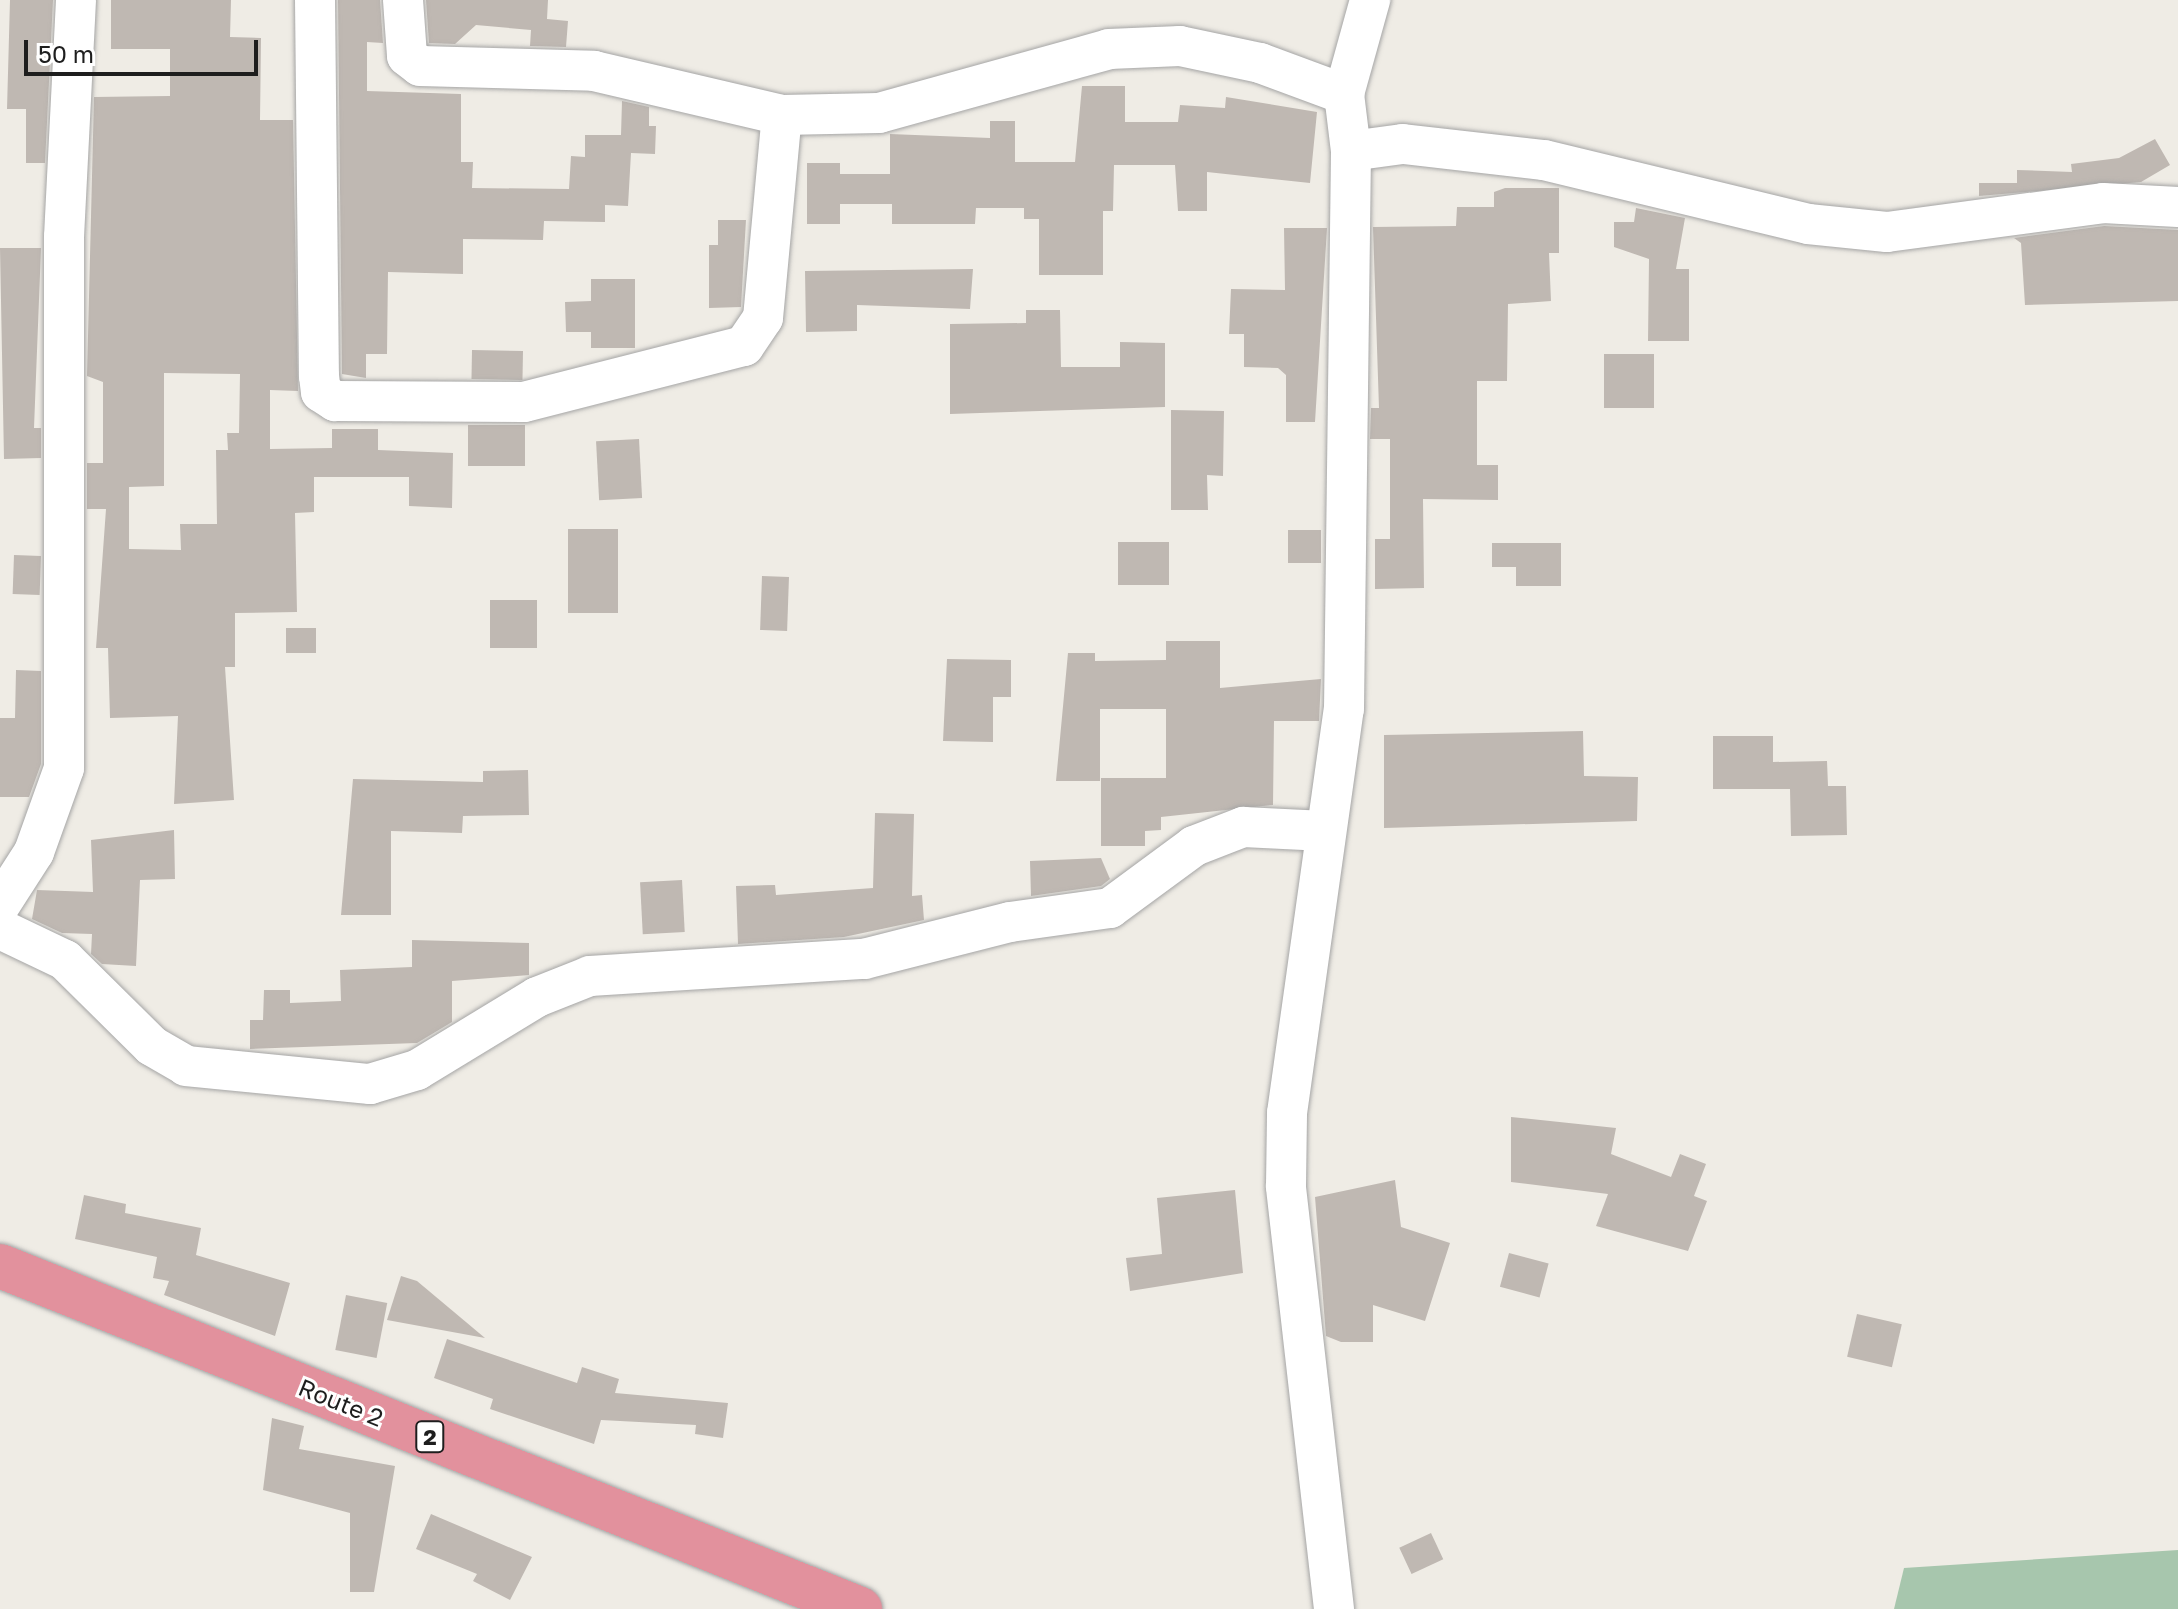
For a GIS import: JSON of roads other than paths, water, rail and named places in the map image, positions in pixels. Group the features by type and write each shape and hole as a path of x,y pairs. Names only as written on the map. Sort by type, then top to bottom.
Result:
{"highway":[{"name":"Route 2","path":"0,1266 860,1609"}],"street":[{"path":"0,905 55,805 69,712 64,237 76,0"},
{"path":"315,0 319,376 321,392 335,401 524,402 744,346 763,318 782,115"},
{"path":"403,0 407,56 420,66 594,71 782,115 879,113 1109,49 1180,46 1260,63 1344,94"},
{"path":"1334,1609 1286,1186 1289,1098 1344,709 1351,151 1344,94 1370,0"},
{"path":"1351,151 1403,144 1544,160 1808,224 1887,232 2103,203 2178,207"},
{"path":"0,929 65,960 152,1046 186,1066 370,1084 417,1070 537,997 590,976 864,959 1010,922 1110,908 1194,846 1243,827 1325,831"}]}
